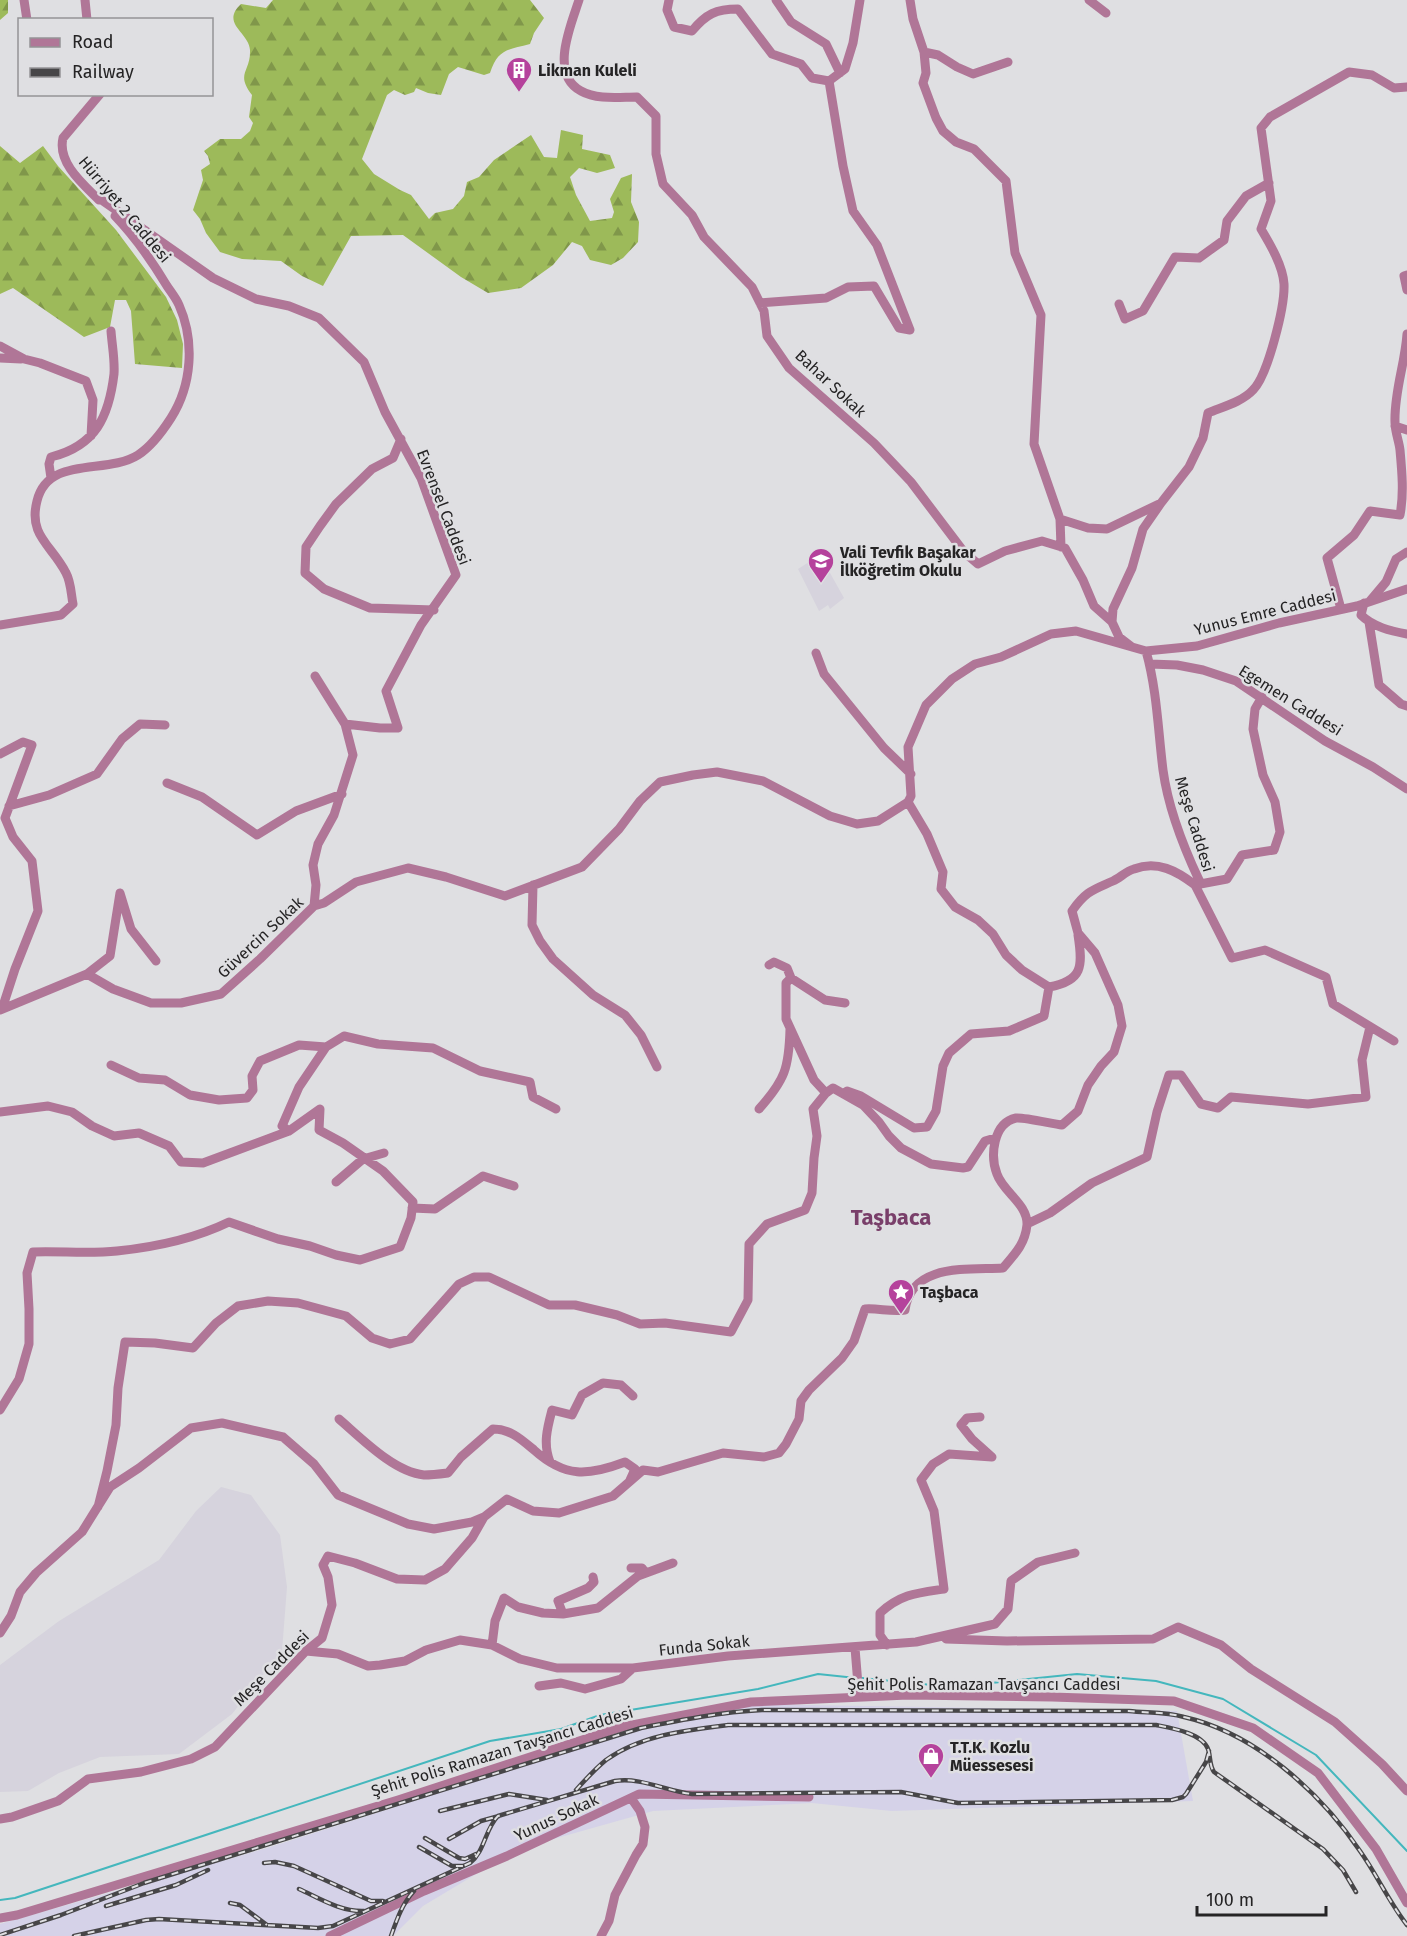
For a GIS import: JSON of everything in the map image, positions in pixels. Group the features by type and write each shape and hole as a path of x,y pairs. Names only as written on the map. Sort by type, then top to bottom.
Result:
{"street":[{"path":"24,0 27,18"},
{"path":"85,0 87,18"},
{"name":"Bahar Sokak","path":"579,0 563,57 568,79 580,91 605,98 637,97 656,116 656,154 663,184 692,215 704,237 752,288 764,311 767,336 789,368 874,443 911,482 964,552 978,564 1005,551 1042,541 1061,547"},
{"path":"669,0 667,10 674,27 692,30 704,17 724,9 738,9 772,54 801,64 812,78 829,81 845,69 853,44 860,0"},
{"path":"776,0 791,22 826,44 840,73"},
{"path":"910,0 913,19 924,52 926,74 923,83 936,118 943,131 956,142 974,149 1006,181 1015,253 1041,315 1034,444 1060,519 1061,547 1065,549 1083,579 1094,606 1112,622 1119,637 1132,647"},
{"path":"1089,0 1106,13"},
{"path":"924,52 938,55 973,74 1008,62"},
{"path":"1112,622 1113,609 1132,568 1143,529 1189,468 1203,438 1208,413 1242,399 1254,390 1268,365 1284,284 1274,252 1261,229 1271,201 1261,128 1270,117 1350,72 1372,75 1394,88 1407,87"},
{"path":"760,303 826,298 848,287 874,286 899,328 910,330 877,245 854,210 843,166 829,81"},
{"name":"Hürriyet 2 Caddesi","path":"51,478 62,472 123,462 137,456 162,433 179,406 187,381 189,352 187,330 179,303 126,228 71,170 62,146 63,138 98,96"},
{"path":"1119,304 1125,319 1143,312 1175,257 1199,258 1224,240 1227,221 1246,196 1269,183"},
{"name":"Evrensel Caddesi","path":"96,196 213,278 256,298 289,306 319,318 364,362 385,412 421,478 456,576 421,626 386,691 398,728 345,724"},
{"path":"1407,276 1404,276 1407,290"},
{"path":"0,625 61,615 73,604 67,575 57,558 38,535 35,523 37,502 41,489 51,478 49,464 51,457 76,448 91,436 101,423 106,411 114,372 111,331"},
{"path":"1341,609 1328,558 1354,535 1370,511 1400,515 1403,500 1395,405 1407,347 1407,334"},
{"path":"0,346 24,359"},
{"path":"0,358 24,359 40,363 86,381 93,400 91,436"},
{"path":"1395,426 1407,430"},
{"path":"401,439 393,458 372,470 336,504 325,519 306,547 304,573 324,590 370,608 434,610"},
{"path":"1060,519 1088,528 1107,529 1161,503"},
{"path":"1407,552 1396,559 1386,582 1367,602 1361,615 1368,622 1407,634"},
{"name":"Yunus Emre Caddesi","path":"1132,647 1146,651 1197,646 1367,602 1407,589"},
{"path":"1368,622 1378,685 1401,704 1407,706"},
{"path":"829,1091 861,1096 914,1128 927,1127 936,1111 943,1066 949,1053 971,1034 1009,1031 1044,1017 1048,987 1006,956 993,934 978,920 955,907 941,889 942,872 927,834 908,802 910,774 908,747 926,705 952,679 975,664 1001,657 1051,634 1076,630 1132,647"},
{"name":"Meşe Caddesi","path":"1048,987 1064,984 1079,971 1081,955 1072,911 1092,889 1134,869 1154,866 1170,869 1195,885 1199,880 1176,825 1163,772 1158,712 1146,651"},
{"path":"816,653 824,674 884,748 910,774"},
{"name":"Egemen Caddesi","path":"1150,664 1177,665 1203,670 1236,681 1325,741 1374,767 1407,789"},
{"path":"314,906 316,885 313,865 318,844 334,815 353,755 345,724 315,676"},
{"path":"1262,697 1255,709 1253,729 1263,775 1275,802 1280,832 1274,850 1242,855 1227,879 1195,885 1232,958 1265,950 1326,977 1333,1004 1394,1041"},
{"path":"9,806 49,795 97,774 122,739 140,724 165,725"},
{"path":"0,754 23,742 32,745 5,818 13,837 32,861 38,911 1,1009"},
{"name":"Güvercin Sokak","path":"87,974 113,989 151,1003 182,1003 221,994 314,906 324,903 356,882 408,868 446,877 505,896 582,867 619,829 640,801 660,782 693,775 717,772 763,781 830,816 857,824 878,820 908,802"},
{"path":"167,783 202,797 257,835 296,811 342,794"},
{"path":"533,885 532,925 540,941 553,959 593,995 625,1015 641,1035 657,1067"},
{"path":"1,1009 87,974 110,956 120,893 131,928 156,961"},
{"path":"1078,933 1095,953 1118,1005 1122,1026 1114,1052 1088,1085 1078,1111 1062,1125 1016,1118 1003,1126 995,1138 994,1159 997,1175 1024,1211 1027,1224 1050,1213 1092,1183 1147,1157 1157,1112 1169,1075 1181,1075 1201,1104 1218,1108 1231,1097 1308,1104 1366,1097 1362,1060 1370,1027"},
{"path":"769,965 774,962 787,968 791,978 825,1000 845,1003"},
{"path":"791,978 786,983 786,1019 814,1080 829,1091 864,1105 901,1148 931,1164 968,1167 985,1141 995,1138"},
{"path":"759,1109 777,1088 789,1058 790,1027"},
{"path":"289,1131 282,1126 299,1088 326,1047 344,1036 378,1044 433,1047 480,1071 530,1082 533,1097 556,1109"},
{"path":"111,1065 139,1078 165,1080 190,1095 219,1100 248,1098 253,1090 252,1076 260,1061 298,1045 326,1047"},
{"path":"98,1507 116,1425 118,1388 125,1342 155,1342 193,1348 216,1323 238,1306 268,1301 298,1303 346,1316 372,1338 390,1344 410,1339 459,1284 474,1277 489,1277 549,1305 575,1305 617,1315 640,1324 665,1323 731,1332 748,1300 749,1244 767,1224 805,1210 812,1193 817,1136 813,1109 829,1091"},
{"path":"0,1112 48,1106 72,1112 92,1126 114,1136 139,1133 169,1146 181,1162 203,1163 289,1131 320,1109 319,1130 343,1143 383,1171 413,1202 411,1218 400,1247 360,1260 278,1239 229,1222 202,1235 115,1252 33,1252 27,1273 29,1344 19,1379 0,1410"},
{"path":"336,1182 363,1159 384,1153"},
{"path":"412,1208 435,1209 483,1176 514,1186"},
{"name":"Meşe Caddesi","path":"0,1819 58,1801 88,1779 141,1772 192,1759 215,1747 306,1651 322,1638 332,1605 328,1577 323,1565 328,1556 355,1563 397,1579 424,1580 445,1569 472,1538 484,1517 507,1499 533,1511 560,1513 612,1496 644,1470 658,1472 723,1453 765,1457 779,1453 799,1419 801,1401 809,1390 842,1358 854,1341 865,1309 905,1310 906,1300 919,1283 934,1274 953,1270 1003,1268 1023,1245 1027,1224"},
{"path":"550,1462 546,1451 546,1434 552,1410 572,1415 582,1395 603,1383 621,1385 633,1396"},
{"path":"888,1645 880,1635 880,1613 892,1602 910,1594 944,1589 934,1511 921,1480 933,1464 949,1454 992,1457 972,1439 961,1425 967,1418 980,1417"},
{"path":"339,1419 372,1448 402,1467 423,1474 448,1473 461,1457 493,1429 503,1429 521,1439 550,1462 578,1473 605,1469 625,1462 635,1468 630,1480"},
{"path":"0,1633 11,1616 20,1592 36,1573 82,1532 110,1488 191,1428 222,1423 283,1437 314,1464 338,1495 408,1524 434,1529 472,1522 484,1517"},
{"name":"Funda Sokak","path":"306,1651 338,1654 368,1666 405,1661 426,1650 460,1640 492,1645 520,1659 557,1668 633,1668 728,1656 888,1645 995,1624 1008,1609 1011,1581 1038,1562 1075,1553"},
{"path":"492,1645 495,1621 504,1598 518,1607 543,1613 563,1614 598,1608 645,1572 673,1563"},
{"path":"632,1568 642,1568 645,1572"},
{"path":"563,1614 558,1601 588,1588 594,1582 593,1576"},
{"path":"932,1638 1006,1641 1153,1639 1178,1627 1221,1645 1251,1669 1335,1722 1382,1764 1407,1791"},
{"path":"855,1648 859,1698"},
{"path":"539,1686 561,1683 585,1689 621,1679 633,1668"},
{"name":"Şehit Polis Ramazan Tavşancı Caddesi","path":"0,1918 17,1915 398,1800 622,1727 751,1702 938,1696 1174,1701 1253,1728 1318,1773 1376,1849 1407,1903"},
{"name":"Yunus Sokak","path":"330,1936 416,1894 507,1856 639,1794 809,1797"},
{"path":"600,1936 609,1921 615,1895 644,1844 645,1827 640,1811 632,1798"}],"shaded area":[{"name":"Vali Tevfik Başakar İlköğretim Okulu","path":"820,555 844,598 830,609 828,605 819,611 798,569"},
{"path":"221,1487 251,1495 280,1535 287,1587 282,1651 232,1714 179,1754 100,1757 59,1773 28,1791 0,1792 0,1665 59,1621 159,1560 196,1511"},
{"path":"749,1704 1177,1711 1193,1801 892,1811 812,1803 653,1811 518,1849 423,1906 393,1936 0,1936 0,1924 267,1848 658,1723"}],"green space":[{"path":"0,0 8,0 8,13 0,20"},
{"path":"273,0 530,0 544,18 530,44 504,52 496,59 490,73 484,75 458,67 449,74 441,95 416,88 414,92 405,95 394,90 387,95 362,159 374,174 411,195 429,219 435,213 453,209 464,196 467,182 479,177 494,160 531,135 544,157 557,158 561,130 583,135 582,149 610,155 615,168 597,173 579,168 570,177 576,195 590,221 612,218 614,212 610,199 621,178 632,174 631,202 639,222 638,242 623,258 611,265 590,260 582,246 572,242 553,265 521,288 488,293 461,277 403,235 351,236 323,286 302,276 281,261 242,259 220,252 193,210 203,180 201,170 210,164 204,151 220,139 241,139 250,131 253,123 249,117 252,95 244,77 250,50 245,38 234,23 233,17 241,4 266,8"},
{"path":"0,146 20,163 43,146 116,230 166,297 177,320 183,344 182,368 135,364 131,311 126,300 115,300 110,327 84,337 13,288 0,294"}],"waterway":[{"path":"0,1900 15,1898 490,1741 561,1729 600,1715 758,1689 818,1674 856,1678"},
{"path":"862,1678 952,1687 1077,1674 1156,1681 1223,1699 1316,1755 1407,1851"}],"railway":[{"path":"0,1935 61,1915 144,1883 641,1728 716,1714 762,1710 1129,1711 1177,1715 1210,1725 1236,1736 1260,1751 1284,1768 1326,1807 1366,1860 1407,1925"},
{"path":"576,1790 606,1760 634,1745 665,1735 728,1725 1156,1725 1185,1732 1205,1743 1214,1772 1323,1849 1343,1870 1356,1892"},
{"path":"74,1936 159,1919 318,1928 333,1926 470,1863 479,1852 490,1827 498,1816 615,1781 634,1781 692,1794 901,1792 958,1803 1172,1800 1186,1794 1206,1762 1209,1751"},
{"path":"440,1811 509,1794 547,1800"},
{"path":"449,1839 481,1821 499,1816"},
{"path":"425,1838 459,1858 465,1859 476,1854"},
{"path":"419,1847 452,1866 463,1866"},
{"path":"264,1863 275,1862 294,1866 371,1901 383,1901"},
{"path":"106,1906 176,1885 208,1870"},
{"path":"299,1889 339,1907 364,1911"},
{"path":"391,1936 403,1906 414,1891"},
{"path":"230,1903 240,1905 267,1925"}],"place":[{"name":"Likman Kuleli","path":"519,93"},
{"name":"Vali Tevfik Başakar İlköğretim Okulu","path":"821,584"},
{"name":"Taşbaca","path":"901,1315"},
{"name":"T.T.K. Kozlu Müessesesi","path":"931,1779"}],"district":[{"name":"Taşbaca","path":"891,1217"}]}
